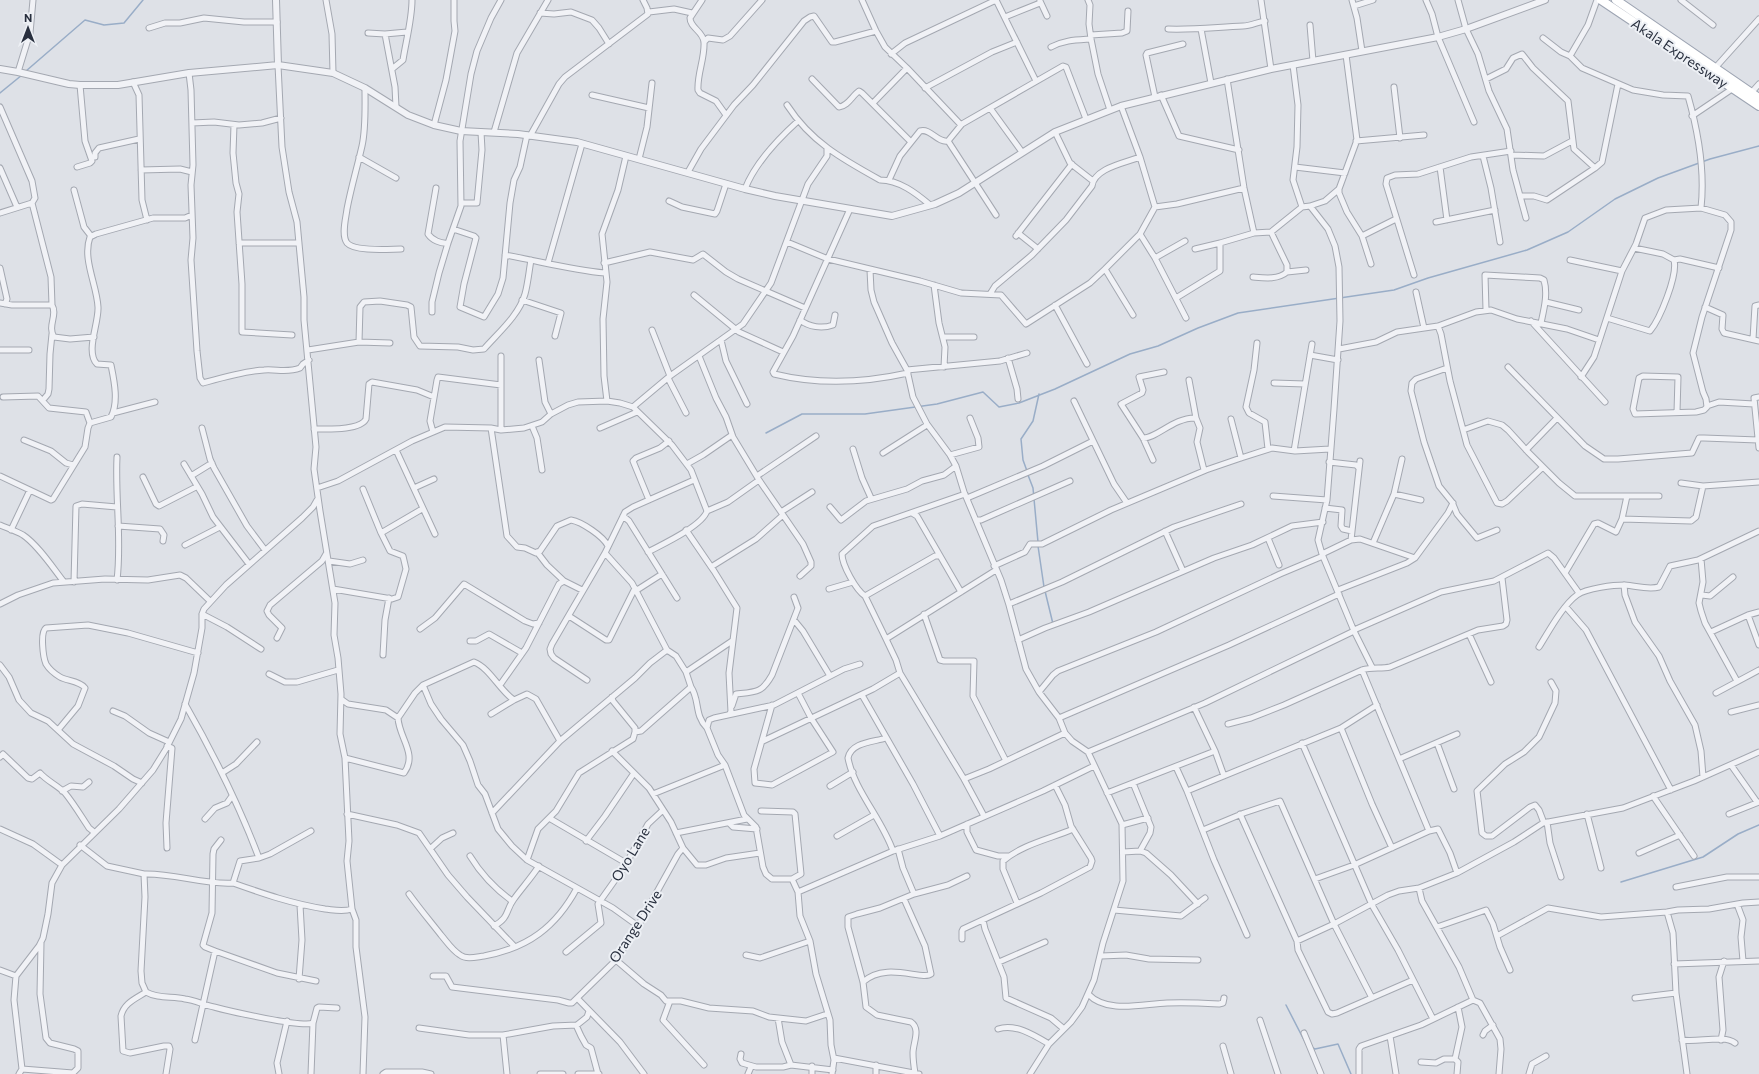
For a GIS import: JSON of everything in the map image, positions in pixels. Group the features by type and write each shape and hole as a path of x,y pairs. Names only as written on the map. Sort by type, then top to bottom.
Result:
{"main road":[{"name":"Akala Expressway","path":"1602,0 1759,106"},
{"name":"Akala Expressway","path":"1616,0 1759,98"}],"street":[{"path":"18,72 30,33 33,0"},
{"path":"276,0 282,147 289,192 297,222 316,447 314,469 326,554 329,561 335,603 334,634 338,658 341,699 340,734 345,758 349,841 347,861 352,909 356,920 356,947 366,1017 363,1074"},
{"path":"326,0 332,34 333,73"},
{"path":"392,69 403,60 407,32 412,17 412,0"},
{"path":"434,125 446,80 455,31 454,0"},
{"path":"432,312 432,302 448,243 461,203 459,155 466,97 477,51 491,18 501,0"},
{"path":"494,132 517,53 548,0"},
{"path":"642,0 649,12"},
{"path":"702,0 692,13 690,22 700,32 704,42 698,90 700,93 716,101 726,115"},
{"path":"704,42 708,38 723,40 730,36 762,0"},
{"path":"862,0 876,31 890,54 907,68 961,125"},
{"path":"890,54 905,43 996,0 1036,80"},
{"path":"1088,0 1090,5 1088,24 1098,74 1110,110"},
{"path":"1262,0 1271,69"},
{"path":"1352,0 1357,18 1362,51"},
{"path":"1354,6 1373,0"},
{"path":"1426,0 1432,14 1438,37 1474,122"},
{"path":"1458,0 1466,29 1478,54 1491,96 1507,129 1512,163 1526,218"},
{"path":"0,70 30,74 69,84 80,85 118,84 189,73 278,66 333,73 365,88 424,122 434,125 461,131 528,135 582,144 688,172 745,189 803,201 892,216 930,205 959,193 1055,132 1121,106 1271,69 1438,37 1466,29 1544,0"},
{"path":"1570,56 1588,25 1597,0"},
{"path":"1682,0 1713,25"},
{"path":"1005,18 1040,1 1047,16"},
{"path":"649,12 674,9 692,13"},
{"path":"1051,47 1064,41 1127,31 1128,11"},
{"path":"540,13 554,14 571,12 592,20 600,28 609,44"},
{"path":"453,229 476,238 460,308 482,317 486,314 498,294 503,278 510,203 514,180 520,167 528,135 559,84 565,77 627,29 646,17 649,12"},
{"path":"688,172 701,149 726,115 753,84 799,26 810,17 814,16 819,21 832,42 876,31"},
{"path":"149,28 165,23 180,23 204,18 244,22 277,22"},
{"path":"1715,68 1759,19"},
{"path":"1168,29 1201,29 1245,26 1257,22 1265,22"},
{"path":"1310,25 1314,61"},
{"path":"1201,29 1211,83"},
{"path":"368,33 385,34 407,32"},
{"path":"385,34 395,87 396,106"},
{"path":"1543,38 1560,52 1570,56 1582,68 1618,84 1646,93 1686,95 1688,98 1700,157 1703,190 1701,208"},
{"path":"925,88 992,52 1017,42"},
{"path":"1183,44 1147,53 1146,58 1158,96 1179,136 1239,150"},
{"path":"1486,78 1506,69 1513,58 1522,54 1533,68 1568,102 1574,149 1595,168"},
{"path":"1195,249 1254,233 1271,232 1302,207 1325,201 1339,189 1356,141 1352,91 1346,55"},
{"path":"1294,65 1298,104 1297,147 1294,180 1302,207"},
{"path":"948,142 961,125 1062,66 1065,66 1086,119"},
{"path":"873,103 907,68"},
{"path":"189,73 192,123 191,260 200,378 203,383 264,370 287,372 300,368 309,360"},
{"path":"812,79 839,107 844,106 859,92 873,103 911,142"},
{"path":"1227,79 1244,188 1254,233"},
{"path":"133,82 138,95 142,200 147,220"},
{"path":"639,159 647,127 652,83"},
{"path":"1520,196 1534,196 1547,200 1595,168 1603,160 1618,84"},
{"path":"1751,93 1759,84"},
{"path":"80,85 85,141 92,158"},
{"path":"1394,87 1400,138"},
{"path":"365,88 363,141 353,175 344,234 346,242 351,245 370,249 401,249"},
{"path":"1692,116 1732,89"},
{"path":"592,95 649,108"},
{"path":"787,105 798,121 827,149 880,180 889,180 916,193 930,205"},
{"path":"787,242 828,259 970,295 1001,295 1025,324 1090,283 1140,234 1155,207 1140,157 1121,106"},
{"path":"0,107 32,181 35,198 32,204 51,277 53,296 52,305 54,308 51,330 49,389 48,394 43,400"},
{"path":"990,108 1022,152"},
{"path":"192,123 214,122 234,125 262,123 281,118"},
{"path":"745,189 768,152 798,121"},
{"path":"234,125 233,154 236,183 239,194 237,212 242,284 242,332 292,335"},
{"path":"889,180 900,156 920,131 923,130 930,132 943,142 948,142"},
{"path":"461,203 477,203 482,150 481,132"},
{"path":"1055,132 1068,160 1093,181"},
{"path":"1356,141 1424,135"},
{"path":"77,167 92,162 92,158 95,157 95,153 99,148 139,139"},
{"path":"1414,275 1399,223 1396,219 1395,209 1386,184 1387,178 1395,175 1418,174 1471,157 1511,153 1544,156 1572,141"},
{"path":"948,142 974,184 996,215"},
{"path":"548,262 582,144"},
{"path":"633,407 669,377 743,324 766,291 776,272 808,184 827,156 827,149"},
{"path":"827,156 839,155"},
{"path":"607,401 604,376 603,319 607,282 602,234 618,190 626,156"},
{"path":"1483,156 1495,210 1500,242"},
{"path":"358,157 396,178"},
{"path":"990,294 999,282 1038,249 1070,215 1092,186 1096,177 1105,171 1140,157"},
{"path":"1038,249 1017,235 1072,164"},
{"path":"1295,167 1345,173"},
{"path":"1440,167 1448,220"},
{"path":"0,168 17,207"},
{"path":"141,170 180,169 192,172"},
{"path":"669,201 682,207 714,214 718,211 726,184"},
{"path":"436,188 428,234 430,237 442,243 448,243"},
{"path":"1155,207 1177,204 1244,188"},
{"path":"1339,189 1347,212 1362,236 1371,264"},
{"path":"74,190 84,228 91,236"},
{"path":"0,213 32,204"},
{"path":"1310,206 1328,230 1335,246 1339,267 1339,349 1327,500 1323,522 1318,533 1319,546 1354,631 1372,667"},
{"path":"1581,377 1594,357 1622,271 1634,248 1645,218 1666,210 1701,208 1726,215 1731,222 1731,230 1705,307 1692,357 1707,406"},
{"path":"850,209 800,320 773,372 774,374 796,379 829,382 861,382 908,371 1000,361 1027,352"},
{"path":"1436,222 1495,210"},
{"path":"91,236 153,218 185,218 192,215"},
{"path":"1362,236 1396,219"},
{"path":"1271,232 1287,265 1287,272"},
{"path":"1140,234 1156,258 1186,318"},
{"path":"90,423 112,417 115,386 110,365 97,364 94,360 92,350 98,307 88,251 91,236"},
{"path":"1156,258 1185,241"},
{"path":"239,243 299,243"},
{"path":"1176,298 1220,271 1220,243"},
{"path":"1634,248 1663,254 1674,260 1680,259 1719,268"},
{"path":"604,262 650,252 693,260 703,254 726,272 805,308"},
{"path":"505,255 548,262 579,270 605,273"},
{"path":"359,342 360,307 364,302 380,301 409,306 412,310 414,337 420,346 451,346 473,350 484,348 515,314 522,300 531,260"},
{"path":"1570,260 1622,271"},
{"path":"1607,318 1648,331 1651,330 1664,304 1675,274 1674,260"},
{"path":"0,268 7,299 2,304"},
{"path":"1105,269 1133,315"},
{"path":"870,270 871,290 874,302 892,344 908,371 913,397 927,425 950,455 956,466 966,496 978,522 1009,604 1026,669 1039,692 1059,718 1065,733 1072,741 1088,752 1122,825 1123,881 1103,942 1101,956 1094,980 1077,1013 1049,1044 1030,1074"},
{"path":"1253,277 1265,279 1285,274 1287,272 1306,270"},
{"path":"1486,310 1485,275 1540,278 1544,280 1545,283 1546,302 1541,323"},
{"path":"934,285 939,323 945,347 944,367"},
{"path":"1416,292 1424,328"},
{"path":"694,295 736,330 783,352"},
{"path":"522,300 561,313 555,336"},
{"path":"1546,302 1579,310"},
{"path":"2,304 52,305"},
{"path":"1055,305 1087,364"},
{"path":"1753,339 1756,306 1759,305"},
{"path":"1705,307 1723,315 1722,329 1724,333 1759,341"},
{"path":"1339,349 1376,342 1397,332 1438,326 1486,310 1501,312 1517,319 1541,323 1599,340"},
{"path":"800,320 808,326 826,327 833,325 835,315"},
{"path":"1531,321 1605,402"},
{"path":"1438,326 1463,430 1474,461 1499,505 1507,501 1543,467"},
{"path":"652,330 669,377 686,413"},
{"path":"52,334 56,338 70,339 94,337"},
{"path":"943,337 974,337"},
{"path":"721,340 726,361 747,404"},
{"path":"308,350 359,342 390,343"},
{"path":"1257,343 1254,370 1246,407 1249,413 1265,422 1268,449"},
{"path":"1294,451 1312,344"},
{"path":"0,350 29,350"},
{"path":"1310,355 1338,360"},
{"path":"501,356 501,430"},
{"path":"699,356 716,398 726,416 732,435 758,478 803,544 811,562 810,568 800,576"},
{"path":"1008,358 1018,389 1018,398"},
{"path":"539,360 544,395 551,414"},
{"path":"1508,367 1585,446 1604,459 1692,454 1699,438 1758,440"},
{"path":"1447,368 1416,379 1412,383 1411,391 1424,442 1439,486 1453,503 1456,514 1477,538 1497,530"},
{"path":"1153,460 1143,438 1121,404 1142,393 1143,390 1139,377 1164,372"},
{"path":"433,432 430,421 438,377 501,385"},
{"path":"1677,412 1680,379 1678,377 1639,377 1633,409 1633,412 1638,414 1701,411 1707,406 1719,402 1754,404"},
{"path":"1188,380 1196,418 1200,428 1197,442 1204,470"},
{"path":"314,429 343,428 364,423 366,419 369,384 372,382 417,390 434,397"},
{"path":"1274,383 1305,384"},
{"path":"0,476 51,500 53,499 86,445 90,423 86,412 49,408 40,397 36,395 2,397"},
{"path":"1759,397 1754,398 1759,448"},
{"path":"317,488 338,482 396,450 445,427 491,428 501,430 532,426 542,422 551,414 568,405 578,402 607,401 620,403 633,407 669,441 687,464 707,510 705,517 648,552"},
{"path":"1074,401 1114,484 1127,503"},
{"path":"113,413 155,402"},
{"path":"600,428 637,412"},
{"path":"1143,438 1150,437 1172,424 1188,417 1196,418"},
{"path":"950,455 979,447 978,438 970,418"},
{"path":"1526,450 1557,418"},
{"path":"1231,419 1241,458"},
{"path":"1463,430 1488,421 1495,422 1508,430 1543,467 1575,496 1659,496"},
{"path":"883,453 927,425"},
{"path":"532,426 537,438 542,470"},
{"path":"202,428 212,463 247,526 265,550"},
{"path":"491,428 506,536 517,547 525,548 532,552 537,552 540,551 554,530 566,520 574,520 605,540 608,546"},
{"path":"687,464 703,456 732,435"},
{"path":"707,510 728,502 758,478 816,436"},
{"path":"24,440 51,451 66,463 74,466"},
{"path":"648,500 633,461 669,441"},
{"path":"984,816 964,779 900,673 886,638 865,596 861,594 853,582 842,556 844,551 873,526 966,496 1043,466 1093,441"},
{"path":"853,449 862,478 872,498"},
{"path":"886,638 961,592 995,568 1025,552 1030,544 1042,544 1127,503 1204,470 1268,449 1294,451 1330,449"},
{"path":"396,450 422,509 435,534"},
{"path":"117,458 119,560 117,580"},
{"path":"1373,544 1394,494 1402,459"},
{"path":"1351,540 1360,461"},
{"path":"1329,462 1356,465 1359,468"},
{"path":"191,476 212,463"},
{"path":"184,464 220,527 249,564"},
{"path":"830,507 842,520 860,504 872,498 907,490 922,481 944,475 956,466"},
{"path":"143,477 157,505 162,505 196,487"},
{"path":"414,488 434,479"},
{"path":"587,680 554,658 551,654 550,646 605,553 628,509 694,480"},
{"path":"978,522 1070,481"},
{"path":"1681,483 1703,486 1759,482"},
{"path":"1622,520 1691,521 1696,517 1703,486"},
{"path":"11,530 30,490"},
{"path":"333,589 389,598 398,597 406,569 403,556 390,551 381,533 364,490"},
{"path":"711,567 756,539 782,514 812,492"},
{"path":"1394,494 1422,500"},
{"path":"1273,496 1327,500"},
{"path":"1565,573 1594,524 1598,523 1616,532 1622,520 1627,496"},
{"path":"41,943 16,976 14,1000 21,1071 73,1073 78,1068 78,1051 50,1044 46,1038 40,988 41,943 48,914 50,887 62,865 80,845 119,809 153,770 168,744 181,719 198,653 202,628 202,614 210,601 313,507 318,499"},
{"path":"1059,718 1229,645 1339,592 1407,563 1415,558 1448,513 1453,503"},
{"path":"74,582 76,506 82,504 117,507"},
{"path":"1009,604 1062,582 1165,532 1241,504"},
{"path":"313,507 320,511"},
{"path":"1325,508 1342,510 1341,526 1343,529 1352,530"},
{"path":"381,533 422,509"},
{"path":"915,513 938,550 938,556 961,592"},
{"path":"623,516 677,598"},
{"path":"1018,640 1045,628 1089,612 1182,571 1268,538 1292,526 1323,522"},
{"path":"0,525 27,539 64,582"},
{"path":"118,526 160,529 164,535 163,541"},
{"path":"185,545 220,527"},
{"path":"686,530 737,608 729,673 730,711"},
{"path":"1539,646 1566,607 1579,593 1606,586 1624,585 1651,588 1659,587 1670,566 1701,559 1759,531"},
{"path":"1165,532 1182,571"},
{"path":"1268,538 1279,565"},
{"path":"1039,692 1058,671 1156,632 1323,555 1351,540 1360,539 1415,558"},
{"path":"605,540 611,540"},
{"path":"537,552 547,565 564,581 582,590"},
{"path":"605,553 636,589 654,628 665,643 667,650 676,656 686,672 693,690 699,717 707,728 718,755 724,765 744,815 757,829 763,867 769,878 792,879 801,874 796,816 793,812 761,811"},
{"path":"1088,752 1194,707 1354,631 1441,592 1488,583 1502,578 1548,553 1554,558 1579,593"},
{"path":"277,638 282,628 269,615 268,611 270,605 322,561 326,554"},
{"path":"865,596 938,556"},
{"path":"1701,559 1703,582 1702,595 1699,603 1701,611 1705,623 1737,681"},
{"path":"329,561 350,564 363,560"},
{"path":"0,604 53,583 99,579 148,580 180,574 210,601"},
{"path":"569,616 606,640 609,640 636,589 662,574"},
{"path":"1702,595 1710,596 1733,577"},
{"path":"1228,724 1251,718 1284,705 1362,670 1372,667 1383,668 1390,666 1478,630 1503,626 1506,624 1502,578"},
{"path":"500,685 522,653 539,623 556,587 564,581"},
{"path":"829,589 853,582"},
{"path":"420,629 435,618 464,584 525,621 533,624 539,623"},
{"path":"1624,585 1625,595 1635,622 1658,656 1670,681 1695,725 1701,751 1703,777"},
{"path":"730,711 736,694 757,692 767,684 772,675 798,608 794,597"},
{"path":"383,655 385,620 389,598"},
{"path":"1566,607 1586,630 1670,790"},
{"path":"1711,632 1748,615 1759,612"},
{"path":"202,614 227,627 261,649"},
{"path":"924,614 940,660 974,661 973,696 1006,761"},
{"path":"1748,615 1759,645"},
{"path":"794,620 804,631 830,676"},
{"path":"58,730 78,706 85,688 82,684 60,677 48,667 45,658 42,634 46,628 88,625 198,653"},
{"path":"470,641 476,641 489,634 522,653"},
{"path":"1469,634 1491,682"},
{"path":"686,672 732,641"},
{"path":"492,813 560,741 667,650"},
{"path":"345,758 404,774 410,755 409,749 402,736 398,718 414,693 423,685 474,662 500,685 514,700"},
{"path":"707,728 709,720 730,711 772,705 798,693 844,668 860,664"},
{"path":"0,665 9,677 19,700 31,713 48,721 73,744 142,783"},
{"path":"270,674 285,682 297,682 338,670"},
{"path":"1362,670 1429,831"},
{"path":"1716,693 1759,670"},
{"path":"763,741 862,694 890,680 900,673"},
{"path":"1551,682 1556,691 1555,703 1539,737 1524,752 1505,764 1477,791 1482,833 1486,836 1492,836 1534,805 1539,810 1546,823 1550,844 1560,877"},
{"path":"423,685 431,704 441,719 463,745 478,785 485,794 498,829 502,835 527,860 613,908 638,926"},
{"path":"635,732 641,731 691,687"},
{"path":"772,705 754,769 755,783 772,785 832,755 834,752 811,718 798,693"},
{"path":"491,714 527,694 536,699 560,741"},
{"path":"862,694 913,784 940,836"},
{"path":"527,860 538,829 556,811 578,774 633,739 635,732 633,725 613,701 612,697"},
{"path":"341,699 348,704 380,708 398,718"},
{"path":"185,704 222,774 259,858"},
{"path":"1187,791 1341,728 1377,705"},
{"path":"1732,712 1759,705"},
{"path":"1194,707 1215,751 1224,776"},
{"path":"113,711 125,716 172,748 166,823 168,848"},
{"path":"1341,728 1392,848"},
{"path":"964,779 1065,733"},
{"path":"1399,759 1457,734"},
{"path":"886,738 865,743 853,749 848,758 853,772 874,815 896,850 914,894"},
{"path":"222,774 236,764 257,742"},
{"path":"1302,743 1372,905 1433,1019"},
{"path":"1437,743 1454,789"},
{"path":"612,751 653,794 672,822 683,848 694,863 702,865 726,858 760,853"},
{"path":"1107,793 1215,751"},
{"path":"1297,941 1399,891 1419,888 1457,873 1514,842 1535,827 1546,823 1587,814 1623,808 1703,777 1759,752"},
{"path":"1,754 28,778 32,779 40,773 62,791 94,832"},
{"path":"653,794 724,765"},
{"path":"1729,814 1758,802 1731,765"},
{"path":"798,892 896,850 940,836 1055,786 1094,766"},
{"path":"1176,767 1214,860 1247,935"},
{"path":"830,786 853,772"},
{"path":"586,841 634,773"},
{"path":"62,791 71,786 83,787 89,782"},
{"path":"1133,783 1148,818 1150,830 1140,851"},
{"path":"962,939 962,931 1090,867 1092,861 1091,858 1073,829 1065,805 1055,786"},
{"path":"205,819 215,808 227,803 232,796"},
{"path":"1654,796 1694,856"},
{"path":"1203,830 1240,814 1280,801 1316,879 1334,924 1372,998"},
{"name":"Oyo Lane","path":"600,901 626,863 648,824 663,810"},
{"path":"347,814 398,825 419,833 467,897 515,948"},
{"path":"1240,814 1297,941 1298,950 1328,1012 1332,1014 1337,1013 1413,980"},
{"path":"1587,814 1601,868"},
{"path":"837,836 874,815"},
{"path":"549,818 626,863"},
{"path":"1122,825 1148,818"},
{"path":"676,833 747,819"},
{"path":"729,823 734,827 757,829"},
{"path":"967,824 967,832"},
{"path":"961,826 967,832 976,850 998,856 1010,856"},
{"path":"0,829 33,844 62,865"},
{"path":"1017,903 1002,866 1003,861 1043,839 1059,835 1073,829"},
{"path":"1316,879 1354,865 1429,831 1440,830 1457,873"},
{"path":"234,883 240,861 259,858 311,831"},
{"path":"430,849 447,834 453,832"},
{"path":"1639,853 1680,835"},
{"path":"221,840 214,849 213,854 211,882 212,913 204,945 205,947 214,952 240,961 316,981"},
{"path":"80,845 107,866 144,874 185,877 211,882 234,883 273,898 300,905 341,911 352,909"},
{"name":"Orange Drive","path":"578,999 616,960 638,926 678,854 683,848"},
{"path":"1123,852 1140,851 1148,854 1171,875 1198,904"},
{"path":"470,856 479,871 512,901"},
{"path":"494,926 507,915 512,901 539,866"},
{"path":"144,874 145,897 141,971 142,983 146,992 158,996 185,999 287,1021 310,1024 313,1023"},
{"path":"834,1058 917,1074 913,1052 916,1031 914,1024 876,1014 869,1010 865,1004 863,982 848,927 848,917 880,908 914,894 948,885 967,876"},
{"path":"1676,887 1727,877 1759,877"},
{"path":"741,1054 740,1060 742,1063 751,1067 783,1067 791,1065 812,1066 833,1072 834,1058 831,1045 831,1028 822,990 816,974 810,941 800,916 798,892 792,879"},
{"path":"409,894 450,946 460,955 471,958 497,954 515,948 551,925 560,916 578,888"},
{"path":"1419,888 1422,901 1459,966 1473,1000"},
{"path":"1114,910 1176,916 1183,915 1206,898"},
{"path":"863,982 871,974 884,972 905,972 928,976 931,974 925,946 904,899"},
{"path":"566,952 602,923 598,905 600,901"},
{"path":"1496,936 1548,908 1601,917 1678,910 1709,909 1759,902"},
{"path":"1737,904 1743,920 1741,937 1743,961"},
{"path":"300,905 302,940 300,978"},
{"path":"1437,927 1486,910 1493,924 1500,947 1510,970"},
{"path":"1667,912 1673,933 1676,993 1687,1074"},
{"path":"984,920 987,933 1005,980 1007,999 1022,1004 1051,1018 1064,1029"},
{"path":"746,955 760,958 810,941"},
{"path":"999,962 1045,942"},
{"path":"195,1040 214,952"},
{"path":"1101,956 1198,960"},
{"path":"616,960 644,984 661,995 666,1001 682,1001 709,1008 753,1010 764,1016 806,1021 827,1014"},
{"path":"1674,964 1724,961 1759,962"},
{"path":"1722,1040 1723,1030 1719,977 1724,961"},
{"path":"0,970 16,976"},
{"path":"433,976 446,976 452,987 474,991 545,998 569,1003 578,999 620,1042 644,1074"},
{"path":"146,992 129,1002 122,1011 123,1051 130,1053 169,1046 170,1049 166,1074"},
{"path":"1635,998 1676,993"},
{"path":"1088,994 1092,998 1102,1003 1124,1006 1166,1003 1219,1004 1223,1002 1224,998"},
{"path":"1360,1074 1361,1046 1433,1019 1473,1000 1480,1002 1500,1039 1501,1049 1499,1074"},
{"path":"670,1001 663,1020 704,1066"},
{"path":"311,1074 313,1023 318,1007 337,1008"},
{"path":"1456,1074 1458,1062 1455,1060 1462,1027 1458,1007"},
{"path":"419,1028 469,1034 503,1035 553,1026 576,1025 587,1017 589,1011"},
{"path":"778,1018 782,1042 791,1065"},
{"path":"1260,1020 1278,1074"},
{"path":"279,1074 277,1063 287,1021"},
{"path":"576,1025 580,1036 586,1045 591,1048 598,1074 578,1074"},
{"path":"1483,1035 1485,1031 1493,1025"},
{"path":"998,1029 1010,1026 1035,1035 1049,1044"},
{"path":"1304,1032 1321,1074"},
{"path":"503,1035 507,1074"},
{"path":"1390,1036 1396,1074"},
{"path":"1682,1040 1732,1040 1735,1043"},
{"path":"1223,1046 1231,1074"},
{"path":"1529,1074 1532,1064 1546,1056"},
{"path":"1421,1062 1436,1063 1444,1059 1455,1060"},
{"path":"876,1065 876,1074"},
{"path":"812,1066 812,1074"},
{"path":"748,1074 751,1067"},
{"path":"384,1074 386,1072 422,1072 431,1074"},
{"path":"540,1074 563,1074"}],"waterway":[{"path":"26,71 85,20 104,25 124,23 143,0"},
{"path":"0,93 22,75"},
{"path":"766,433 802,414 865,414 937,404 983,392 999,407 1019,403 1055,389 1130,354 1158,346 1198,328 1238,313 1394,290 1428,278 1527,250 1568,232 1615,199 1658,178 1710,159 1759,146"},
{"path":"1027,471 1023,460 1021,439 1033,421 1039,394"},
{"path":"1028,475 1033,488 1038,542"},
{"path":"1038,546 1044,587"},
{"path":"1045,591 1053,624"},
{"path":"1621,882 1703,857 1738,834 1759,825"},
{"path":"1286,1005 1306,1044"},
{"path":"1313,1048 1315,1049 1338,1044 1351,1074"}]}
